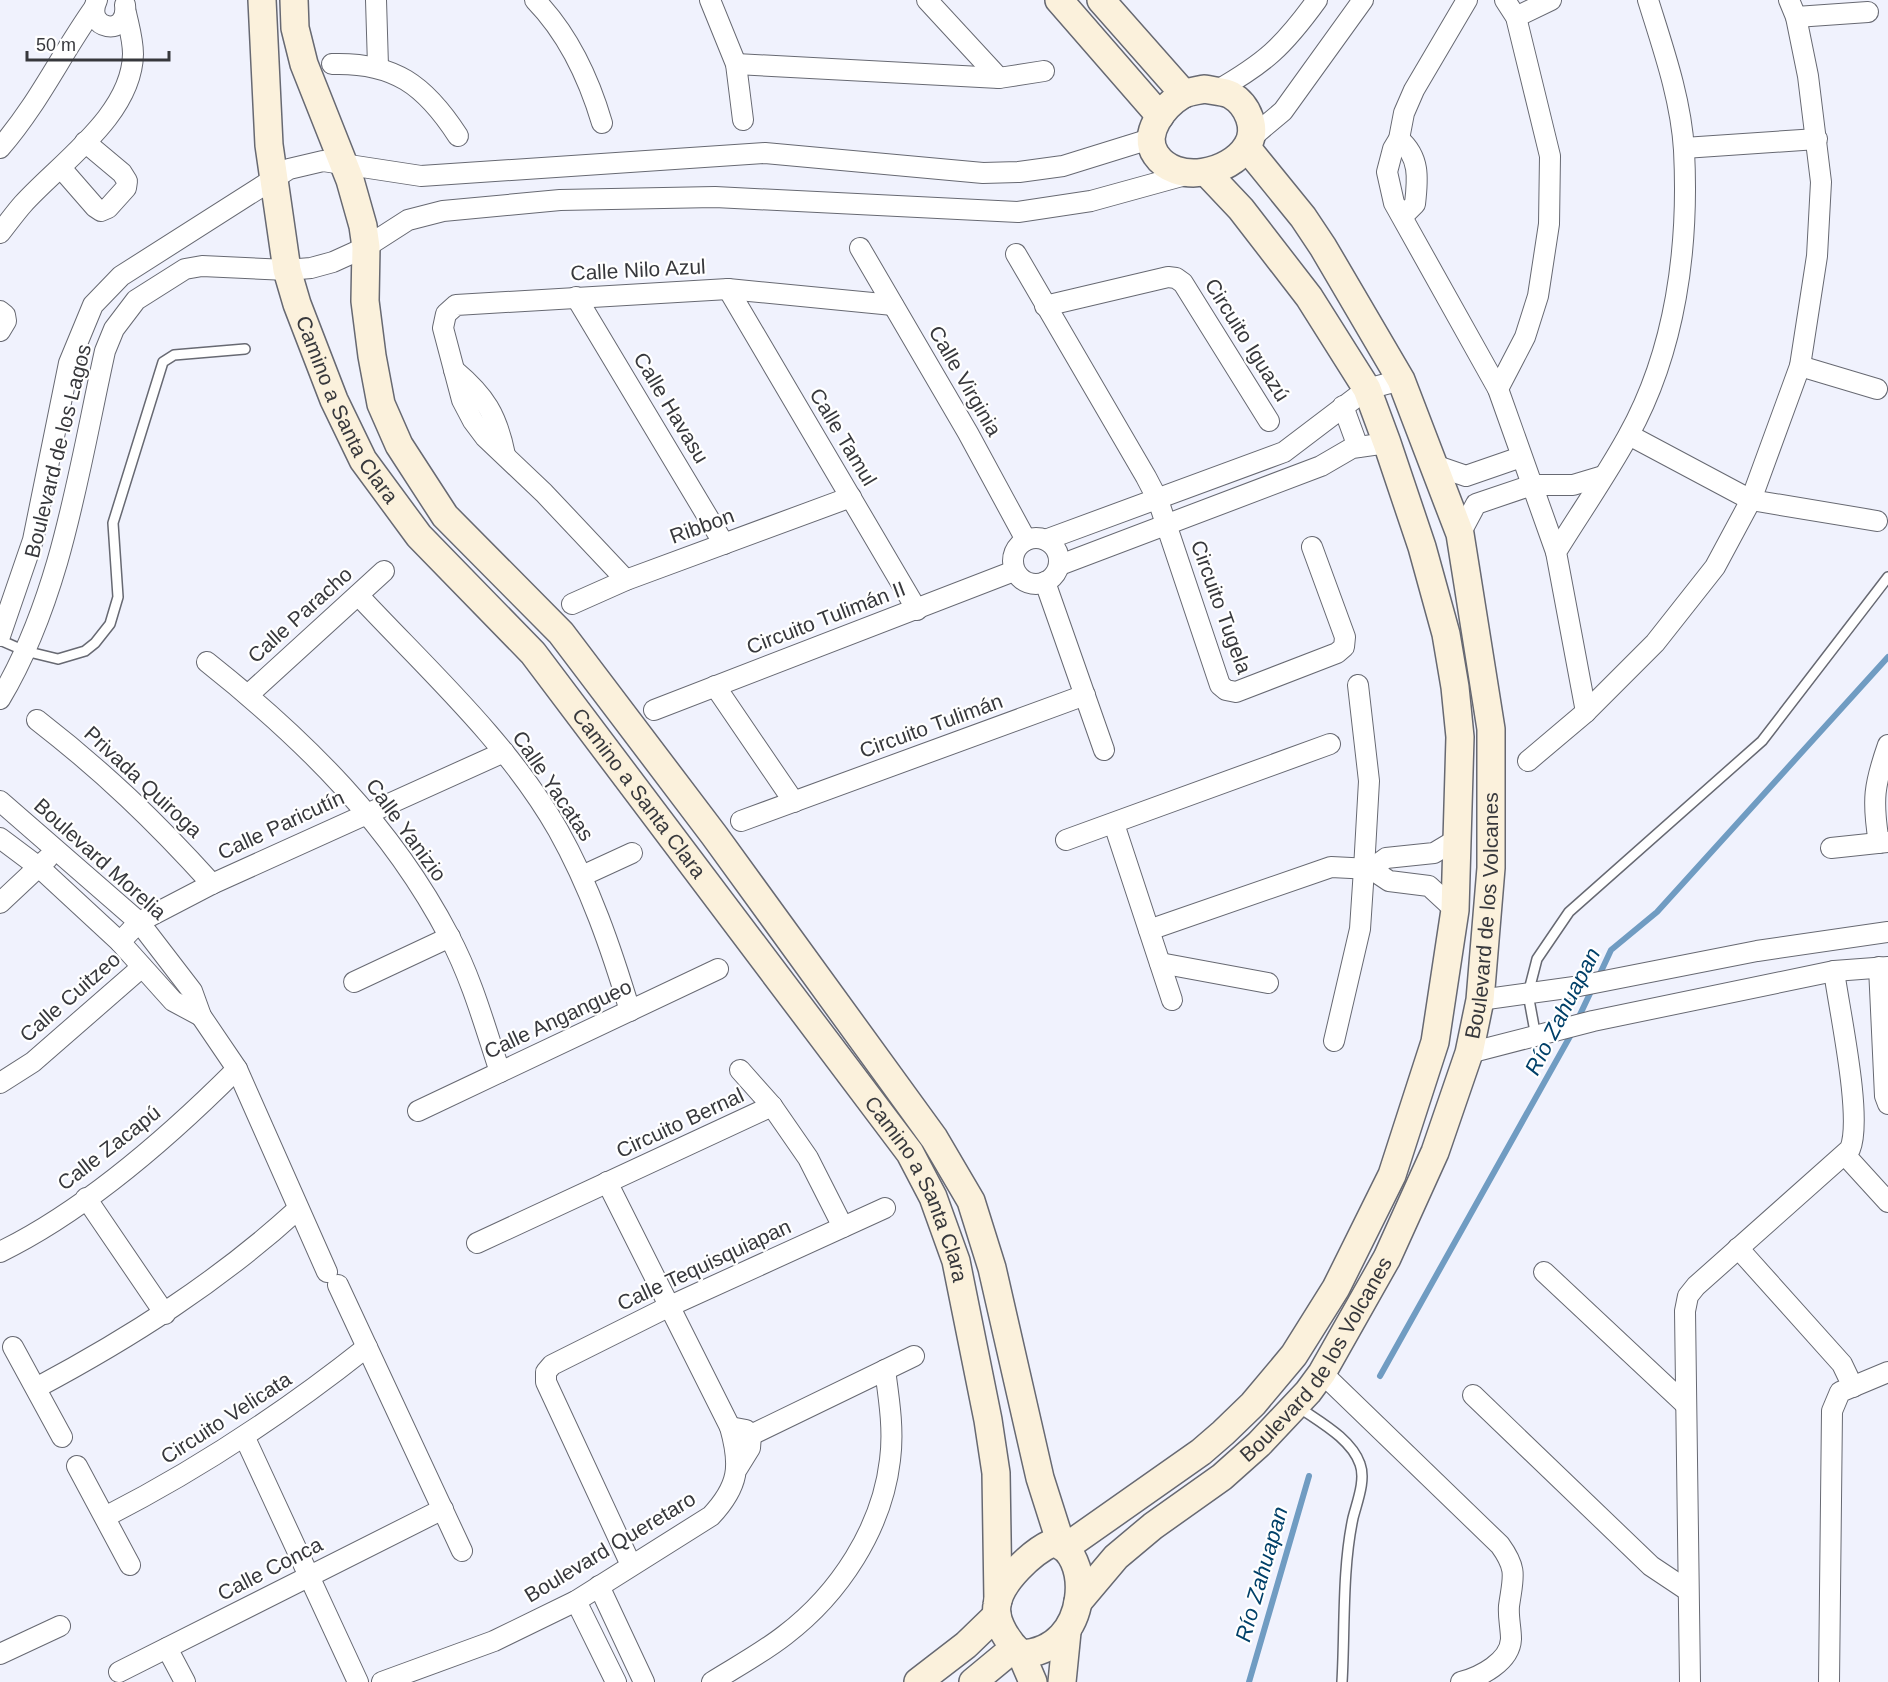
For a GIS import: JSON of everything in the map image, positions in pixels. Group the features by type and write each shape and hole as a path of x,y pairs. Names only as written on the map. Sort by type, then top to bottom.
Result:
{"street":[{"name":"Camino a Santa Clara","path":"262,0 269,145 287,270 334,400 363,460 419,536 533,653 910,1153 933,1197 956,1261 988,1420 996,1473 997,1607"},
{"name":"Camino a Santa Clara","path":"294,0 296,28 304,64 357,201 366,247 365,301 372,356 381,404 399,445 445,516 568,642 714,835 934,1138 971,1201 992,1268 1040,1478 1064,1545"},
{"path":"376,0 378,66"},
{"path":"710,0 736,64 743,120"},
{"path":"927,0 999,78"},
{"path":"1101,0 1184,93"},
{"path":"1216,91 1257,67 1279,48 1317,0"},
{"path":"1062,1 1155,127 1155,155 1166,164 1198,173 1233,162 1249,143 1283,111 1363,0"},
{"path":"1467,0 1414,90 1404,112 1399,140 1393,149 1387,172 1394,203 1498,389 1556,552 1586,712"},
{"path":"1498,389 1525,337 1532,316 1538,296 1549,224 1550,156 1516,16 1505,0"},
{"path":"1516,16 1551,0"},
{"path":"1556,552 1629,435 1654,379 1675,308 1683,242 1684,148 1670,71 1648,0"},
{"path":"542,3 592,88 602,123"},
{"path":"95,4 94,16 107,27 116,26 124,6"},
{"path":"0,148 23,122 95,4"},
{"path":"0,233 24,203 100,126 126,82 133,56 124,6"},
{"path":"1528,762 1586,712 1655,643 1715,567 1751,500 1800,366 1817,256 1821,182 1817,139 1793,9 1868,12"},
{"path":"332,64 378,66 418,89 440,108 458,136"},
{"path":"736,64 999,78 1044,71"},
{"path":"1155,127 1184,93 1204,89 1216,91 1230,94 1245,108 1253,127 1249,143"},
{"name":"Boulevard de los Lagos","path":"0,638 33,540 69,363 93,304 121,276 275,177 303,164 323,161 421,176 765,153 983,173 1019,172 1063,166 1155,127"},
{"path":"1684,148 1817,139"},
{"path":"1399,140 1411,150 1416,177 1414,204 1403,216"},
{"path":"61,168 95,207 101,211 108,208 126,188 126,181 122,173 85,142"},
{"name":"Boulevard de los Volcanes","path":"1078,1602 1116,1557 1153,1526 1245,1457 1296,1405 1322,1373 1387,1258 1435,1152 1469,1053 1480,1000 1491,868 1491,729 1460,534 1401,380 1342,276 1303,217 1249,143"},
{"name":"Boulevard de los Lagos","path":"0,699 25,651 55,568 92,409 114,329 136,300 185,269 202,266 287,270 333,262 366,247 408,220 424,214 560,200 715,197 1018,212 1092,201 1198,173"},
{"name":"Boulevard de los Volcanes","path":"1064,1545 1176,1470 1223,1433 1252,1404 1294,1355 1336,1288 1392,1175 1435,1042 1455,910 1459,838 1460,737 1446,634 1422,548 1387,443 1367,389 1309,297 1266,240 1198,173"},
{"path":"1266,240 1303,217"},
{"path":"179,240 185,269"},
{"name":"Calle Virginia","path":"860,248 1026,540"},
{"path":"1016,254 1158,500 1166,524"},
{"path":"121,276 136,300"},
{"path":"1309,297 1342,276"},
{"name":"Circuito Iguazú","path":"1045,306 1168,277 1176,278 1183,283 1269,421"},
{"name":"Calle Nilo Azul","path":"626,580 505,455 485,438 473,421 462,400 443,328 446,314 456,305 728,289 893,305"},
{"name":"Calle Tamul","path":"728,289 917,610"},
{"name":"Calle Havasu","path":"576,297 724,544"},
{"path":"0,310 5,315 6,321 0,332"},
{"path":"81,331 109,341"},
{"path":"1800,366 1877,389"},
{"path":"1048,539 1058,550 1060,565 1053,578 1040,585 1025,582 1014,571 1012,556 1020,543 1033,537 1048,539 1284,452 1331,419 1343,406 1367,389 1401,380"},
{"path":"62,405 92,409"},
{"path":"1343,406 1358,447"},
{"path":"1629,435 1751,500 1877,521"},
{"path":"1060,565 1321,466 1344,452 1358,447 1387,443"},
{"path":"1284,452 1291,476"},
{"path":"1434,465 1466,476 1521,457"},
{"path":"1466,476 1476,504"},
{"path":"1460,534 1476,504 1532,486 1573,484 1603,476"},
{"name":"Ribbon","path":"572,604 626,580 851,497"},
{"name":"Circuito Tugela","path":"1166,524 1220,684 1226,690 1236,692 1337,653 1344,647 1345,637 1312,547"},
{"name":"Calle Paracho","path":"248,695 384,571"},
{"name":"Circuito Tulimán II","path":"654,710 1014,571"},
{"path":"1045,582 1104,750"},
{"name":"Calle Yacatas","path":"358,595 504,752 557,828 582,876 602,922 630,1011"},
{"name":"Calle Yanizio","path":"207,662 305,745 368,812 417,882 450,937 476,1001 500,1072"},
{"path":"1334,1041 1360,929 1368,869 1369,781 1358,685"},
{"path":"715,686 794,802"},
{"name":"Circuito Tulimán","path":"741,821 1085,695"},
{"name":"Privada Quiroga","path":"36,720 100,769 158,824 212,884"},
{"path":"1066,840 1330,744"},
{"path":"1831,848 1883,842 1873,803 1875,784 1888,745"},
{"name":"Calle Paricutín","path":"120,942 139,922 212,884 504,752"},
{"name":"Boulevard Morelia","path":"0,801 139,922 192,991 201,1016 237,1069 297,1210 367,1347"},
{"path":"1114,824 1172,1000"},
{"name":"Boulevard Morelia","path":"0,838 40,868 120,942 173,1001 201,1016"},
{"path":"1368,869 1386,858 1434,853 1459,838"},
{"path":"0,903 40,868 56,849"},
{"path":"582,876 632,853"},
{"path":"1429,886 1434,853"},
{"path":"1149,930 1331,867 1368,869 1389,880 1429,886 1455,910"},
{"path":"1480,1000 1574,987 1757,951 1888,932"},
{"path":"354,982 450,937"},
{"path":"1160,963 1268,983"},
{"name":"Calle Cuitzeo","path":"0,1083 33,1062 142,967"},
{"path":"1469,1053 1593,1021 1834,971 1884,967 1885,1096 1888,1104"},
{"name":"Calle Angangueo","path":"418,1112 718,969"},
{"path":"1690,1682 1685,1404 1685,1311 1688,1296 1738,1248 1846,1156 1854,1140 1851,1077 1834,971"},
{"name":"Calle Zacapú","path":"0,1252 29,1238 86,1198 166,1135 237,1069"},
{"path":"1851,1077 1886,1069"},
{"name":"Circuito Bernal","path":"740,1070 772,1107 808,1158 843,1227"},
{"name":"Circuito Bernal","path":"477,1243 772,1107"},
{"path":"1846,1156 1888,1202"},
{"path":"607,1182 730,1426 737,1468"},
{"path":"86,1198 165,1314"},
{"name":"Calle Tequisquiapan","path":"631,1565 546,1382 546,1372 552,1365 670,1306 885,1208"},
{"path":"36,1388 165,1314 257,1246 297,1210"},
{"path":"1738,1248 1842,1364 1853,1387"},
{"path":"1544,1272 1685,1404"},
{"path":"13,1347 62,1437"},
{"path":"367,1347 462,1551"},
{"name":"Circuito Velicata","path":"105,1517 170,1484 244,1438 307,1394 367,1347"},
{"path":"730,1426 746,1430 751,1436 914,1356"},
{"path":"712,1682 798,1624 834,1589 851,1564 882,1499 890,1460 891,1421 885,1370"},
{"path":"1829,1682 1832,1411 1840,1392 1888,1372"},
{"path":"1322,1373 1500,1545 1510,1559 1515,1575 1509,1608 1511,1642 1497,1664 1476,1678 1461,1682"},
{"path":"1473,1395 1651,1566 1687,1590"},
{"path":"1223,1433 1245,1457"},
{"name":"Boulevard Queretaro","path":"382,1682 494,1641 576,1600 711,1516 734,1486 737,1468 746,1458 751,1436"},
{"path":"244,1438 358,1682"},
{"path":"77,1466 130,1565"},
{"path":"1176,1470 1196,1495"},
{"name":"Calle Conca","path":"119,1672 442,1509"},
{"path":"918,1682 966,1645 997,1607 1017,1570 1031,1556 1052,1543 1064,1545 1076,1565 1078,1602 1073,1621 1067,1632 1051,1647 1035,1653 1017,1651 973,1682"},
{"path":"599,1586 644,1682"},
{"path":"576,1600 616,1682"},
{"path":"997,1607 1033,1682"},
{"path":"0,1654 60,1626"},
{"path":"1062,1682 1067,1632"},
{"path":"167,1648 184,1682"}],"lane":[{"path":"0,638 25,651 58,658 85,651 95,643 110,624 118,597 113,523 163,362 174,355 245,349"},
{"path":"1536,1036 1528,994 1537,959 1569,912 1762,741 1888,577"},
{"path":"1296,1405 1329,1428 1352,1450 1361,1465 1361,1481 1351,1526 1342,1682"}],"waterway":[{"name":"Río Zahuapan","path":"1598,978 1611,950 1657,912 1888,657"},
{"name":"Río Zahuapan","path":"1577,1021 1593,987"},
{"name":"Río Zahuapan","path":"1380,1376 1573,1031"},
{"name":"Río Zahuapan","path":"1249,1682 1309,1476"}]}
